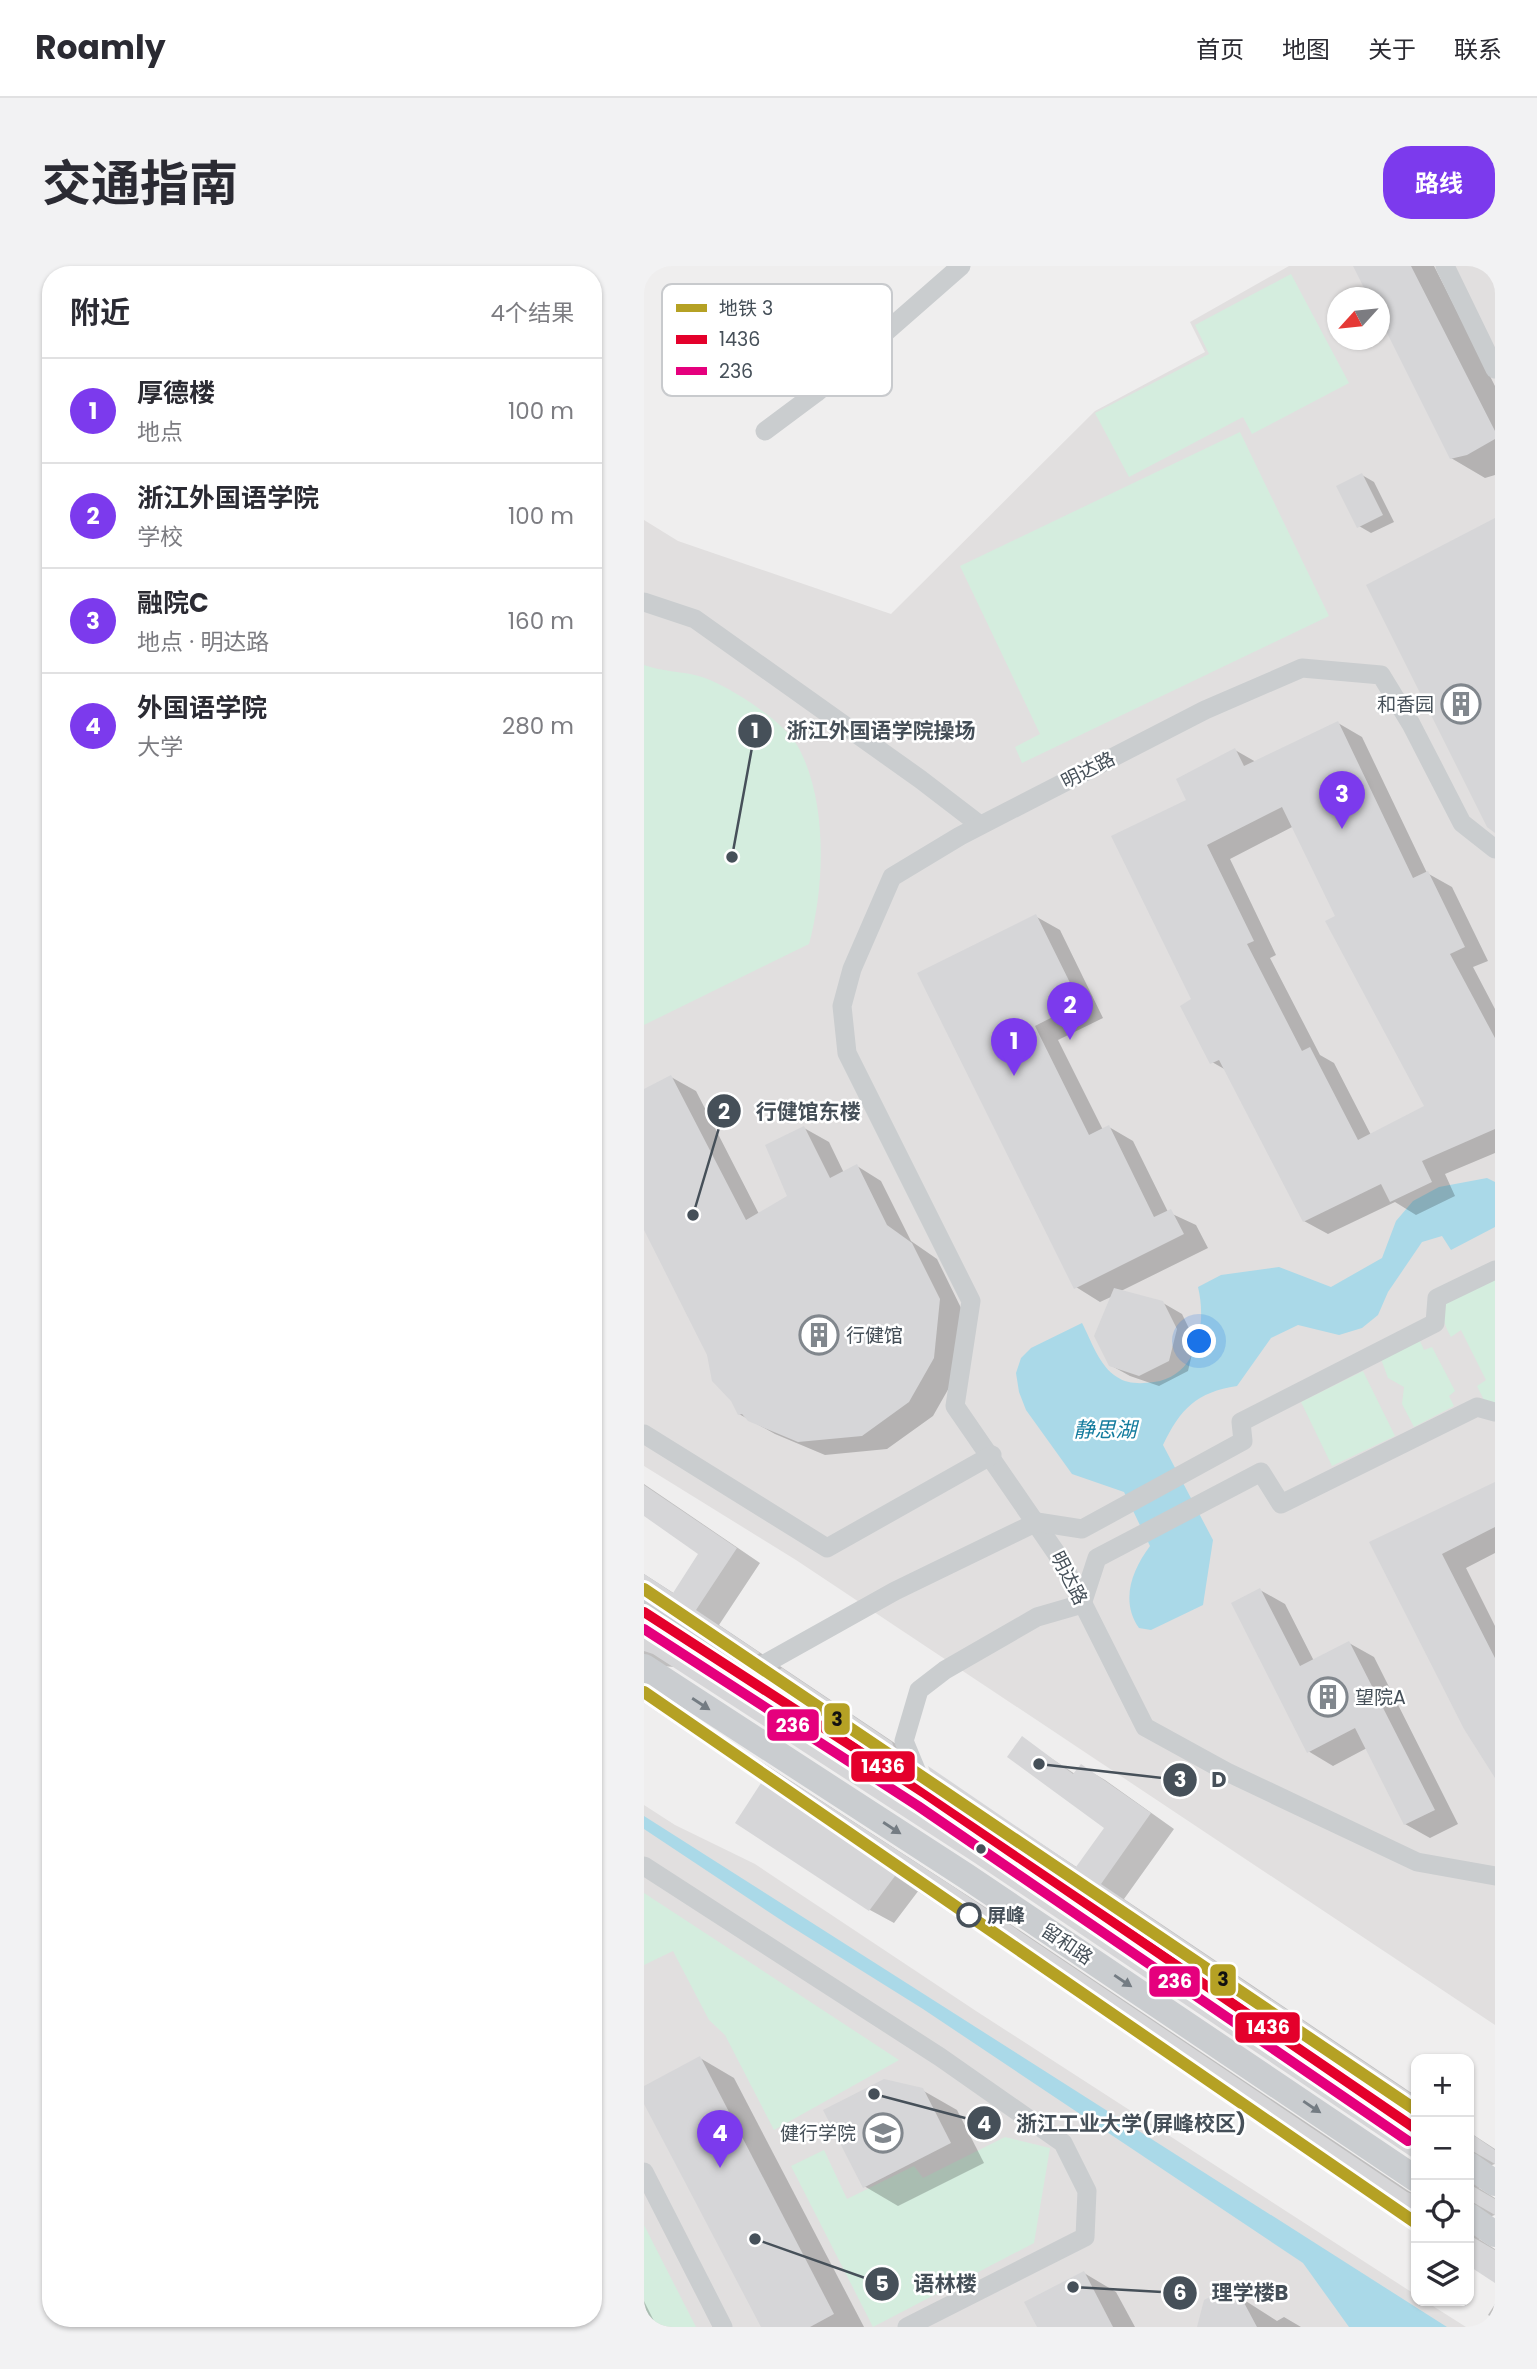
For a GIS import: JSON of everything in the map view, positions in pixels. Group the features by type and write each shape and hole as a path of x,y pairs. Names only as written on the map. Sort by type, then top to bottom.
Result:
{"main road":[{"path":"644,1612 926,1794 1411,2127"},
{"name":"留和路","path":"644,1667 966,1876 1411,2176"},
{"path":"1474,2168 1495,2183"},
{"path":"1474,2219 1495,2234"}],"street":[{"path":"892,326 961,266"},
{"path":"1445,266 1495,369"},
{"path":"765,431 812,396"},
{"path":"644,602 695,619 920,779 980,825"},
{"name":"明达路","path":"1495,849 1462,823 1411,724 1381,675 1302,668 1205,710 980,825 892,877 852,969 842,1006 847,1053 971,1301 956,1406 1038,1522 1061,1560 1145,1727 1227,1772 1417,1863 1495,1876"},
{"path":"745,1675 895,1591 1038,1522 1082,1529 1243,1441 1241,1422 1435,1323 1437,1298 1495,1270"},
{"path":"926,1794 904,1741 919,1690 945,1670 1037,1617 1082,1604 1097,1558 1261,1472 1281,1504 1477,1407 1495,1412"},
{"path":"644,1434 827,1548 992,1455"},
{"path":"644,1866 940,2057 1063,2143 1087,2191 1085,2237 907,2327"},
{"path":"644,2172 649,2195 723,2327"}],"shaded area":[{"path":"1289,266 1495,266 1495,2025 796,1560 644,1466 644,520 678,541 891,614 1095,411 1205,352 1190,322"},
{"path":"644,1805 675,1825 755,1864 976,2011 1411,2292 1411,2306 1433,2306 1466,2327 644,2327"}],"green space":[{"path":"1291,274 1327,342 1327,350 1331,350 1349,383 1252,434 1243,417 1129,477 1095,413 1209,354 1195,325"},
{"path":"1240,432 1329,616 1022,763 1015,747 1040,734 960,566"},
{"path":"644,665 713,681 754,705 780,725 797,745 807,767 819,816 821,843 818,896 809,944 644,1025"},
{"path":"1495,1277 1495,1406 1484,1400 1477,1386 1486,1380 1461,1330 1451,1337 1443,1313 1448,1299"},
{"path":"1420,1341 1424,1350 1432,1347 1455,1391 1449,1396 1454,1406 1414,1427 1402,1404 1404,1387 1388,1378 1381,1359"},
{"path":"1363,1371 1395,1436 1332,1466 1301,1402"},
{"path":"644,1893 899,2060 774,2130 725,2035 709,2020 673,1951 644,1965"},
{"path":"1005,2137 1050,2148 1034,2243 873,2327 791,2166 824,2150 847,2199 914,2166 923,2178"},
{"path":"644,2225 696,2327 644,2327"}],"water":[{"name":"静思湖","path":"1487,1178 1495,1182 1495,1227 1451,1250 1442,1236 1422,1242 1388,1292 1378,1315 1362,1328 1339,1335 1298,1325 1271,1338 1237,1386 1200,1398 1176,1421 1163,1445 1213,1540 1203,1605 1151,1630 1139,1628 1133,1618 1129,1597 1138,1565 1150,1546 1124,1492 1072,1474 1026,1410 1016,1373 1021,1358 1031,1348 1082,1323 1100,1360 1117,1377 1139,1383 1169,1378 1181,1370 1196,1346 1201,1317 1198,1287 1221,1275 1279,1267 1331,1287 1382,1258 1396,1221 1413,1201 1439,1187"},
{"path":"644,1816 1447,2327 1349,2327 1303,2263 923,2009 787,1924 644,1829"}],"building":[{"path":"1353,266 1411,266 1495,431 1495,439 1467,455 1450,459 1390,339 1390,287 1364,287"},
{"path":"1362,473 1383,515 1357,528 1336,486"},
{"name":"和香园","path":"1495,518 1495,833 1487,827 1366,585"},
{"path":"1338,721 1413,878 1428,871 1465,947 1450,954 1495,1038 1495,1129 1422,1161 1432,1182 1390,1202 1381,1184 1303,1222 1219,1060 1210,1064 1180,1006 1191,999 1111,836 1186,800 1176,779 1235,748 1244,766","holes":["1282,807 1335,916 1325,921 1424,1106 1358,1140 1310,1047 1302,1051 1247,944 1254,941 1207,845"]},
{"path":"1036,914 1080,1003 1035,1026 1089,1135 1109,1125 1154,1217 1171,1209 1184,1234 1074,1289 917,973"},
{"name":"行健馆","path":"671,1075 746,1220 787,1196 765,1145 804,1126 830,1178 857,1164 887,1225 912,1243 940,1299 934,1358 909,1402 862,1436 798,1442 748,1421 742,1414 738,1415 731,1401 712,1381 707,1355 644,1230 644,1089"},
{"path":"1114,1288 1163,1301 1177,1329 1169,1361 1139,1376 1109,1366 1094,1336"},
{"path":"1495,1482 1495,1527 1442,1554 1495,1658 1495,1778 1464,1729 1369,1542"},
{"path":"644,1485 737,1548 696,1610 760,1653 747,1660 644,1596 644,1574 673,1593 698,1554 644,1516"},
{"name":"望院A","path":"1260,1588 1300,1666 1349,1641 1435,1810 1404,1825 1355,1728 1307,1753 1231,1603"},
{"path":"644,1631 917,1807 1411,2143 1411,2157 975,1863 653,1654 644,1651"},
{"path":"782,1668 892,1742 897,1757 770,1675"},
{"path":"644,1686 957,1889 1411,2193 1411,2227 895,1876 869,1911 735,1823 761,1783 644,1703"},
{"path":"1022,1736 1073,1774 1081,1764 1151,1813 1101,1884 1411,2094 1411,2107 933,1780 928,1766 1076,1867 1104,1828 1007,1757"},
{"path":"700,2056 834,2314 810,2327 761,2327 644,2104 644,2086"},
{"path":"884,2079 923,2088 951,2143 863,2188 823,2110"},
{"path":"1474,2135 1495,2150 1495,2164 1474,2152"},
{"path":"1474,2187 1495,2199 1495,2215 1474,2203"},
{"path":"1474,2238 1495,2250 1495,2283 1474,2269"},
{"path":"1084,2271 1113,2327 1037,2327 1024,2302"},
{"path":"1223,2290 1241,2297 1257,2327 1197,2327 1204,2300"}],"metro line":[{"name":"3","path":"644,1589 1411,2107"},
{"name":"3","path":"644,1692 1411,2220"}],"transit line":[{"name":"1436","path":"644,1612 926,1794 1411,2126"},
{"name":"236","path":"644,1629 918,1806 1408,2141"}],"place":[{"name":"和香园","path":"1461,704"},
{"name":"融院C","path":"1342,829"},
{"name":"浙江外国语学院操场","path":"732,857"},
{"name":"浙江外国语学院","path":"1070,1040"},
{"name":"厚德楼","path":"1014,1076"},
{"name":"行健馆东楼","path":"693,1215"},
{"name":"行健馆","path":"819,1335"},
{"name":"望院A","path":"1328,1697"},
{"name":"D","path":"1039,1764"},
{"name":"屏峰","path":"969,1915"},
{"name":"浙江工业大学(屏峰校区)","path":"874,2094"},
{"name":"健行学院","path":"883,2133"},
{"name":"外国语学院","path":"720,2168"},
{"name":"语林楼","path":"755,2239"},
{"name":"理学楼B","path":"1073,2287"}]}
